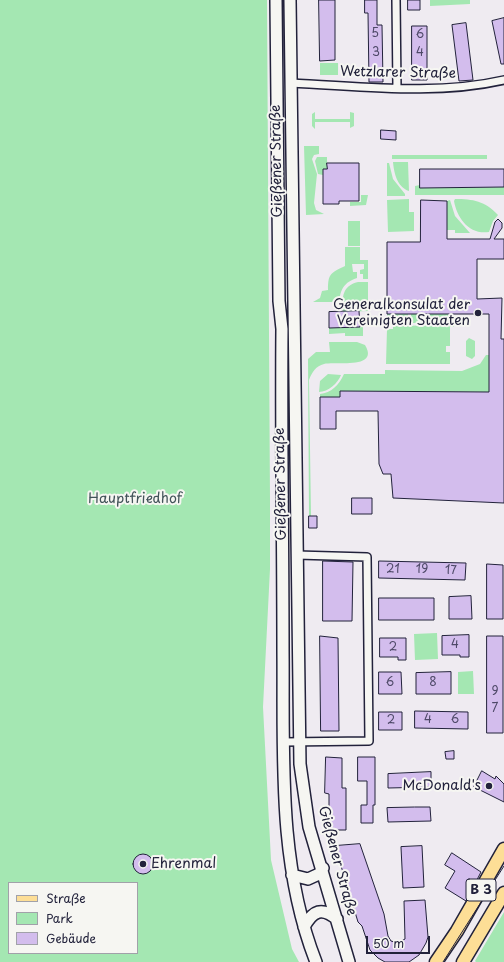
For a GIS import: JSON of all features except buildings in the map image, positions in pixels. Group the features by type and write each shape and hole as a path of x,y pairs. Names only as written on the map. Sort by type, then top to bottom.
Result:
{"main road":[{"name":"Gießener Straße","path":"276,0 279,301 282,329 284,742 289,846 292,875 304,927 316,962"},
{"name":"Gießener Straße","path":"290,0 300,764 309,827 349,962"},
{"name":"B 3","path":"436,962 460,925 504,849"},
{"path":"292,875 308,879 319,874 322,868"},
{"name":"B 3","path":"463,962 504,893"},
{"path":"304,927 309,918 322,911 328,912 337,919"}],"street":[{"path":"396,0 397,88"},
{"name":"Wetzlarer Straße","path":"290,83 434,90 483,85 504,80"},
{"path":"284,742 369,740 367,557 297,555"}],"green space":[{"name":"Hauptfriedhof","path":"0,0 267,0 270,569 263,707 271,860 292,949 299,962 0,962"},
{"path":"430,0 470,0 470,4 430,6"},
{"path":"320,63 338,63 338,75 320,75"},
{"path":"315,112 315,119 350,119 350,112 354,113 354,126 350,128 350,122 315,122 315,129 312,126 312,114"},
{"path":"304,146 319,146 319,154 314,155 312,159 317,174 314,203 316,210 324,214 306,215"},
{"path":"392,155 487,155 487,159 392,159"},
{"path":"317,157 327,157 327,169 323,169 323,175 318,174 315,161"},
{"path":"393,162 408,162 409,191 399,183 395,175"},
{"path":"387,163 389,163 393,179 405,196 387,196"},
{"path":"420,185 420,188 504,187 504,195 415,195 415,186"},
{"path":"361,195 368,195 366,205 350,206 350,202 361,202"},
{"path":"409,199 409,212 414,212 414,231 388,232 387,200"},
{"path":"455,199 478,202 493,210 498,215 493,221 489,232 476,231 465,224 458,213 454,201"},
{"path":"450,200 455,216 470,233 455,233 455,230 447,230 447,201"},
{"path":"348,221 360,221 360,246 348,246"},
{"path":"345,247 360,247 360,260 368,260 368,279 363,279 363,274 360,274 360,270 364,269 364,264 352,264 353,272 357,272 357,278 344,286 340,294 339,309 335,309 335,302 313,302 320,298 322,291 328,290 331,274 345,266"},
{"path":"358,282 368,282 368,311 343,312 343,297 346,289"},
{"path":"387,314 408,314 408,323 387,323"},
{"path":"411,314 448,314 448,319 437,319 437,323 411,323"},
{"path":"454,325 454,327 450,327 450,346 446,346 446,352 450,352 450,364 386,364 387,329 393,329 393,326"},
{"path":"363,327 363,336 345,336 345,333 329,334 329,328"},
{"path":"469,338 475,341 475,356 472,359 466,356 466,341"},
{"path":"329,342 357,342 365,345 368,353 366,358 361,361 354,363 324,364 319,366 311,374 309,380 311,516 309,516 308,359 316,352 330,352"},
{"path":"486,355 489,355 489,392 340,391 340,397 320,397 320,394 328,392 334,388 340,382 344,374 385,374 385,370 462,371 480,364"},
{"path":"328,374 341,375 338,381 332,386 322,392 319,392 320,381"},
{"path":"437,633 438,659 415,660 414,634"},
{"path":"473,671 474,694 458,694 458,672"},
{"path":"504,912 504,962 476,962 475,961"}],"tram line":[{"path":"443,962 504,866"}],"place":[{"name":"Generalkonsulat der Vereinigten Staaten","path":"478,313"},
{"name":"McDonald's","path":"489,786"},
{"name":"Ehrenmal","path":"143,864"}]}
